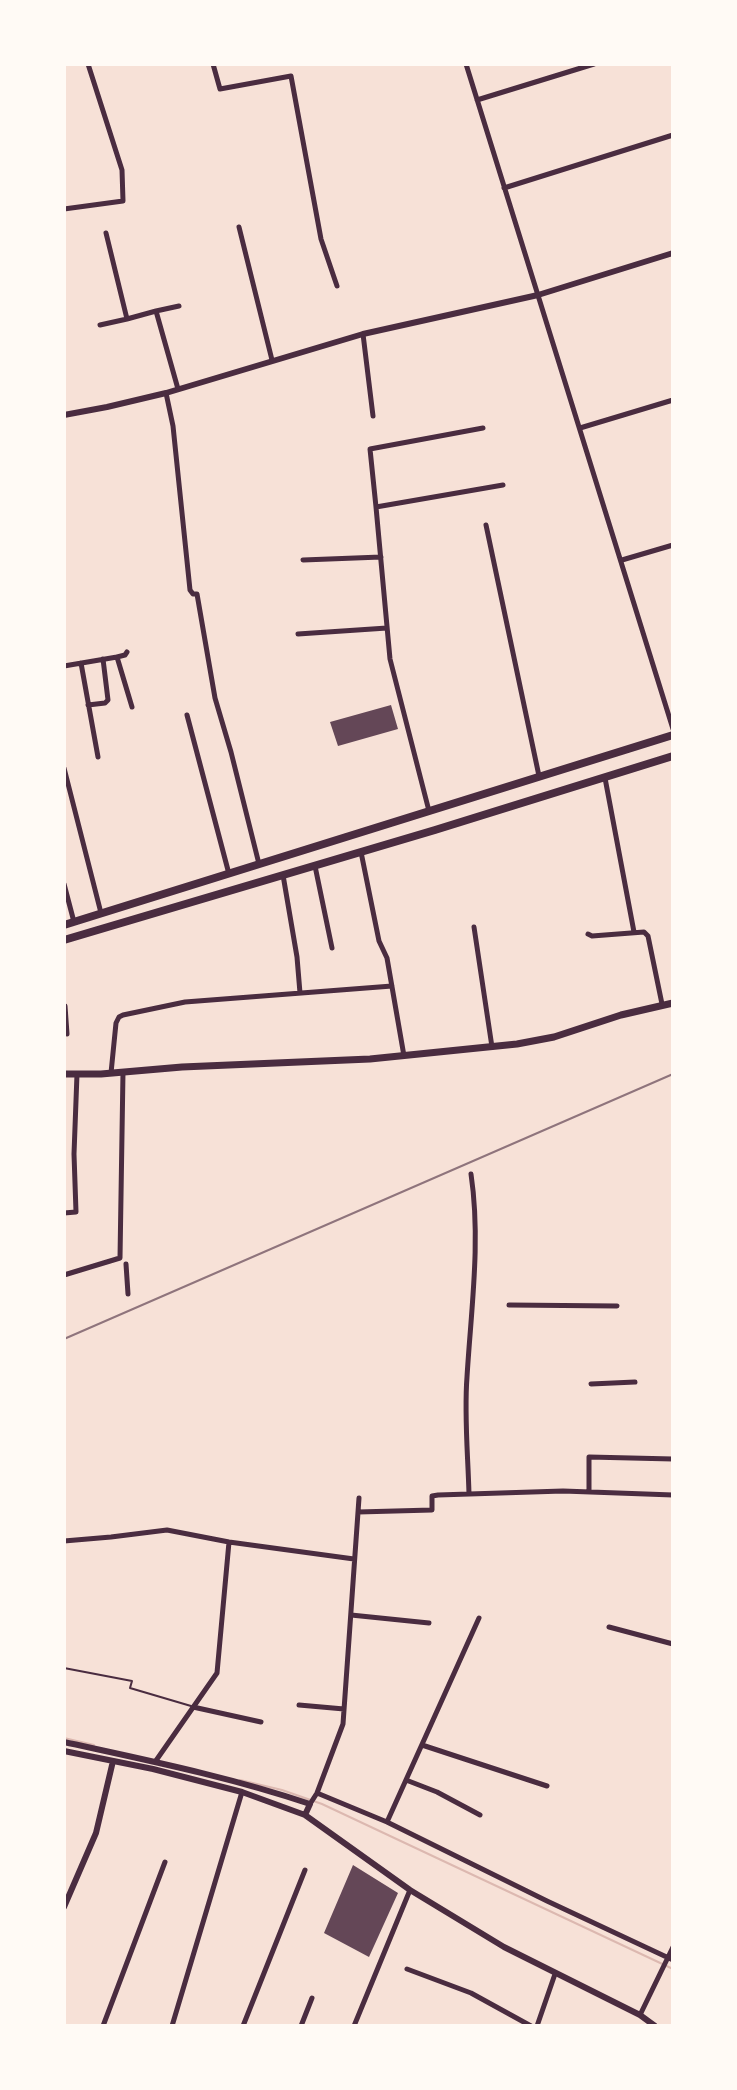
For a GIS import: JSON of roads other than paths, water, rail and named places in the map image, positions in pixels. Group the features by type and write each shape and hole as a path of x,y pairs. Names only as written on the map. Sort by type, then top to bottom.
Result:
{"main road":[{"path":"64,925 673,735"},
{"path":"64,940 673,756"},
{"path":"117,909 118,919 124,922"},
{"path":"90,917 95,925 94,931"},
{"path":"64,1074 404,1056 492,1047 554,1037 673,1003"}],"street":[{"path":"64,209 123,201 122,170 88,64"},
{"path":"213,64 220,89 291,76 321,239 337,286"},
{"path":"466,64 673,729"},
{"path":"477,100 594,64"},
{"path":"504,188 673,135"},
{"path":"239,227 272,360"},
{"path":"106,233 127,319"},
{"path":"64,415 166,393 363,334 538,295 673,253"},
{"path":"100,325 179,306"},
{"path":"156,311 178,389"},
{"path":"363,334 373,416"},
{"path":"166,393 173,426 190,590 197,594 215,698 259,864"},
{"path":"580,428 673,400"},
{"path":"429,811 390,659 370,449 483,428"},
{"path":"376,507 503,485"},
{"path":"486,525 540,777"},
{"path":"622,560 673,545"},
{"path":"303,560 381,557"},
{"path":"298,634 387,628"},
{"path":"64,666 117,657 127,652"},
{"path":"117,657 132,707"},
{"path":"88,705 108,700 103,659"},
{"path":"81,663 98,757"},
{"path":"187,715 229,874"},
{"path":"64,768 101,913"},
{"path":"605,777 634,932"},
{"path":"361,852 379,941 387,958 404,1056"},
{"path":"315,865 332,948"},
{"path":"283,875 300,993"},
{"path":"64,884 74,922"},
{"path":"474,927 492,1047"},
{"path":"588,934 644,932 648,936 662,1004"},
{"path":"111,1073 116,1023 123,1015 185,1002 392,986"},
{"path":"65,1006 67,1034"},
{"path":"64,1275 120,1258 123,1072"},
{"path":"64,1213 76,1212 74,1154 77,1074"},
{"path":"64,1155 74,1154"},
{"path":"469,1494 466,1380 475,1204 471,1174"},
{"path":"126,1264 128,1294"},
{"path":"509,1305 617,1306"},
{"path":"591,1384 635,1382"},
{"path":"589,1491 589,1457 673,1459"},
{"path":"358,1512 432,1510 433,1495 589,1491 673,1495"},
{"path":"305,1815 317,1793 343,1724 359,1498"},
{"path":"64,1541 167,1530 354,1559"},
{"path":"155,1762 217,1673 229,1542"},
{"path":"351,1615 429,1623"},
{"path":"387,1822 479,1618"},
{"path":"609,1627 673,1644"},
{"path":"299,1705 344,1709"},
{"path":"193,1707 261,1722"},
{"path":"64,1742 155,1762 310,1804"},
{"path":"422,1745 547,1786"},
{"path":"64,1751 113,1761 155,1762 305,1815 410,1890 504,1947 640,2015 655,2026"},
{"path":"64,1907 96,1833 113,1761"},
{"path":"406,1780 437,1792 480,1815"},
{"path":"172,2026 242,1792"},
{"path":"317,1793 387,1822 671,1959"},
{"path":"103,2026 165,1862"},
{"path":"243,2026 305,1870"},
{"path":"354,2026 410,1890"},
{"path":"640,2015 671,1959 673,1947"},
{"path":"407,1969 471,1993 531,2026"},
{"path":"537,2026 555,1974"},
{"path":"301,2026 312,1998"}],"lane":[{"path":"64,1668 132,1681 130,1688 193,1707"}],"waterway":[{"path":"64,1738 94,1745"},
{"path":"240,1780 322,1804 673,1969"}],"railway":[{"path":"64,1339 673,1074"}]}
